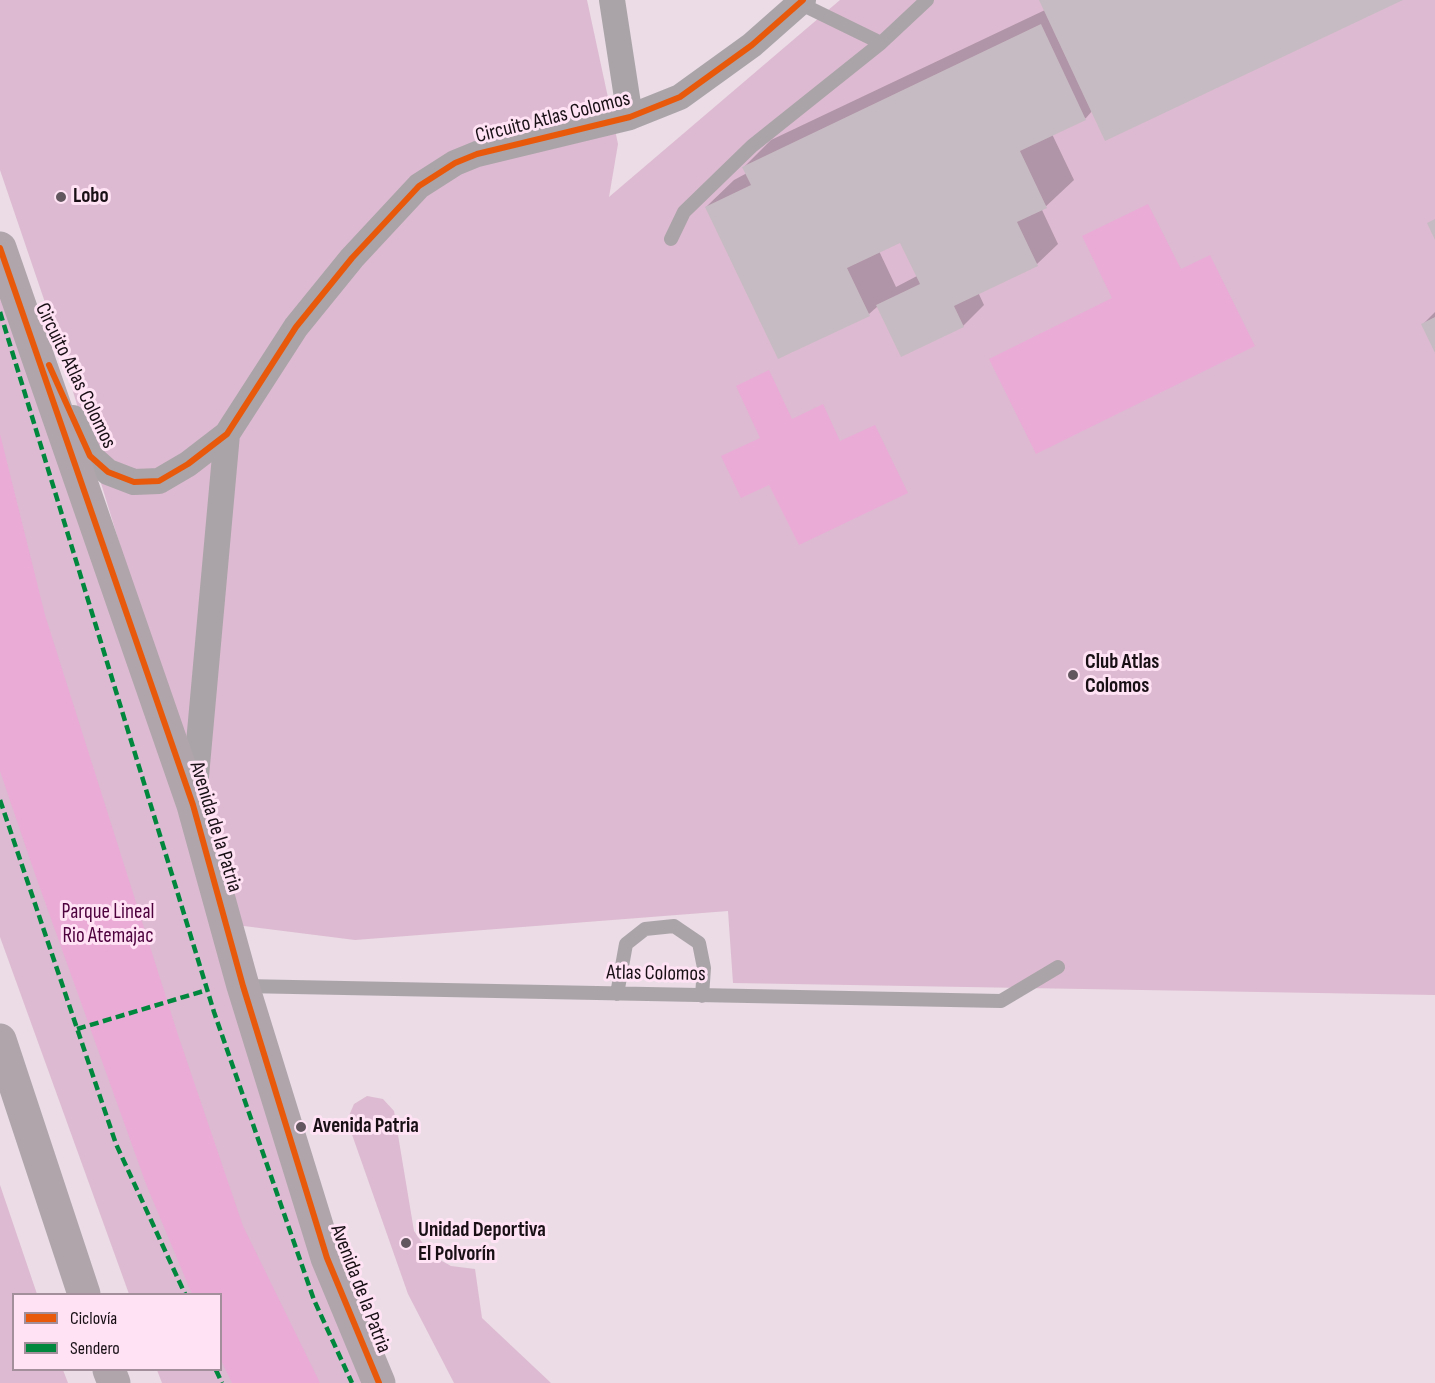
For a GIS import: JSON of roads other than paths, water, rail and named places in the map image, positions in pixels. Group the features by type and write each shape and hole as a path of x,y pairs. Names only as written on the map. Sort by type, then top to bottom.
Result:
{"main road":[{"name":"Avenida de la Patria","path":"4,260 193,805 243,986 327,1258 379,1383"},
{"path":"0,1040 84,1293"}],"street":[{"path":"612,0 630,117"},
{"name":"Circuito Atlas Colomos","path":"4,260 90,456 108,472 134,482 159,481 188,464 227,434 296,327 352,258 419,186 455,163 477,154 630,117 680,97 752,45 801,2"},
{"name":"Circuito Atlas Colomos","path":"193,805 227,434"}],"lane":[{"path":"671,239 684,212 752,146 881,43 927,0"},
{"path":"801,2 881,43"},
{"path":"617,994 626,944 645,929 674,926 699,943 704,968 702,996"},
{"name":"Atlas Colomos","path":"243,986 1001,1001 1059,968"}],"place":[{"name":"Lobo","path":"61,197"},
{"name":"Club Atlas Colomos","path":"1073,675"},
{"name":"Avenida Patria","path":"301,1127"},
{"name":"Unidad Deportiva El Polvorín","path":"406,1243"}],"park label":[{"name":"Parque Lineal Rio Atemajac","path":"108,925"}]}
